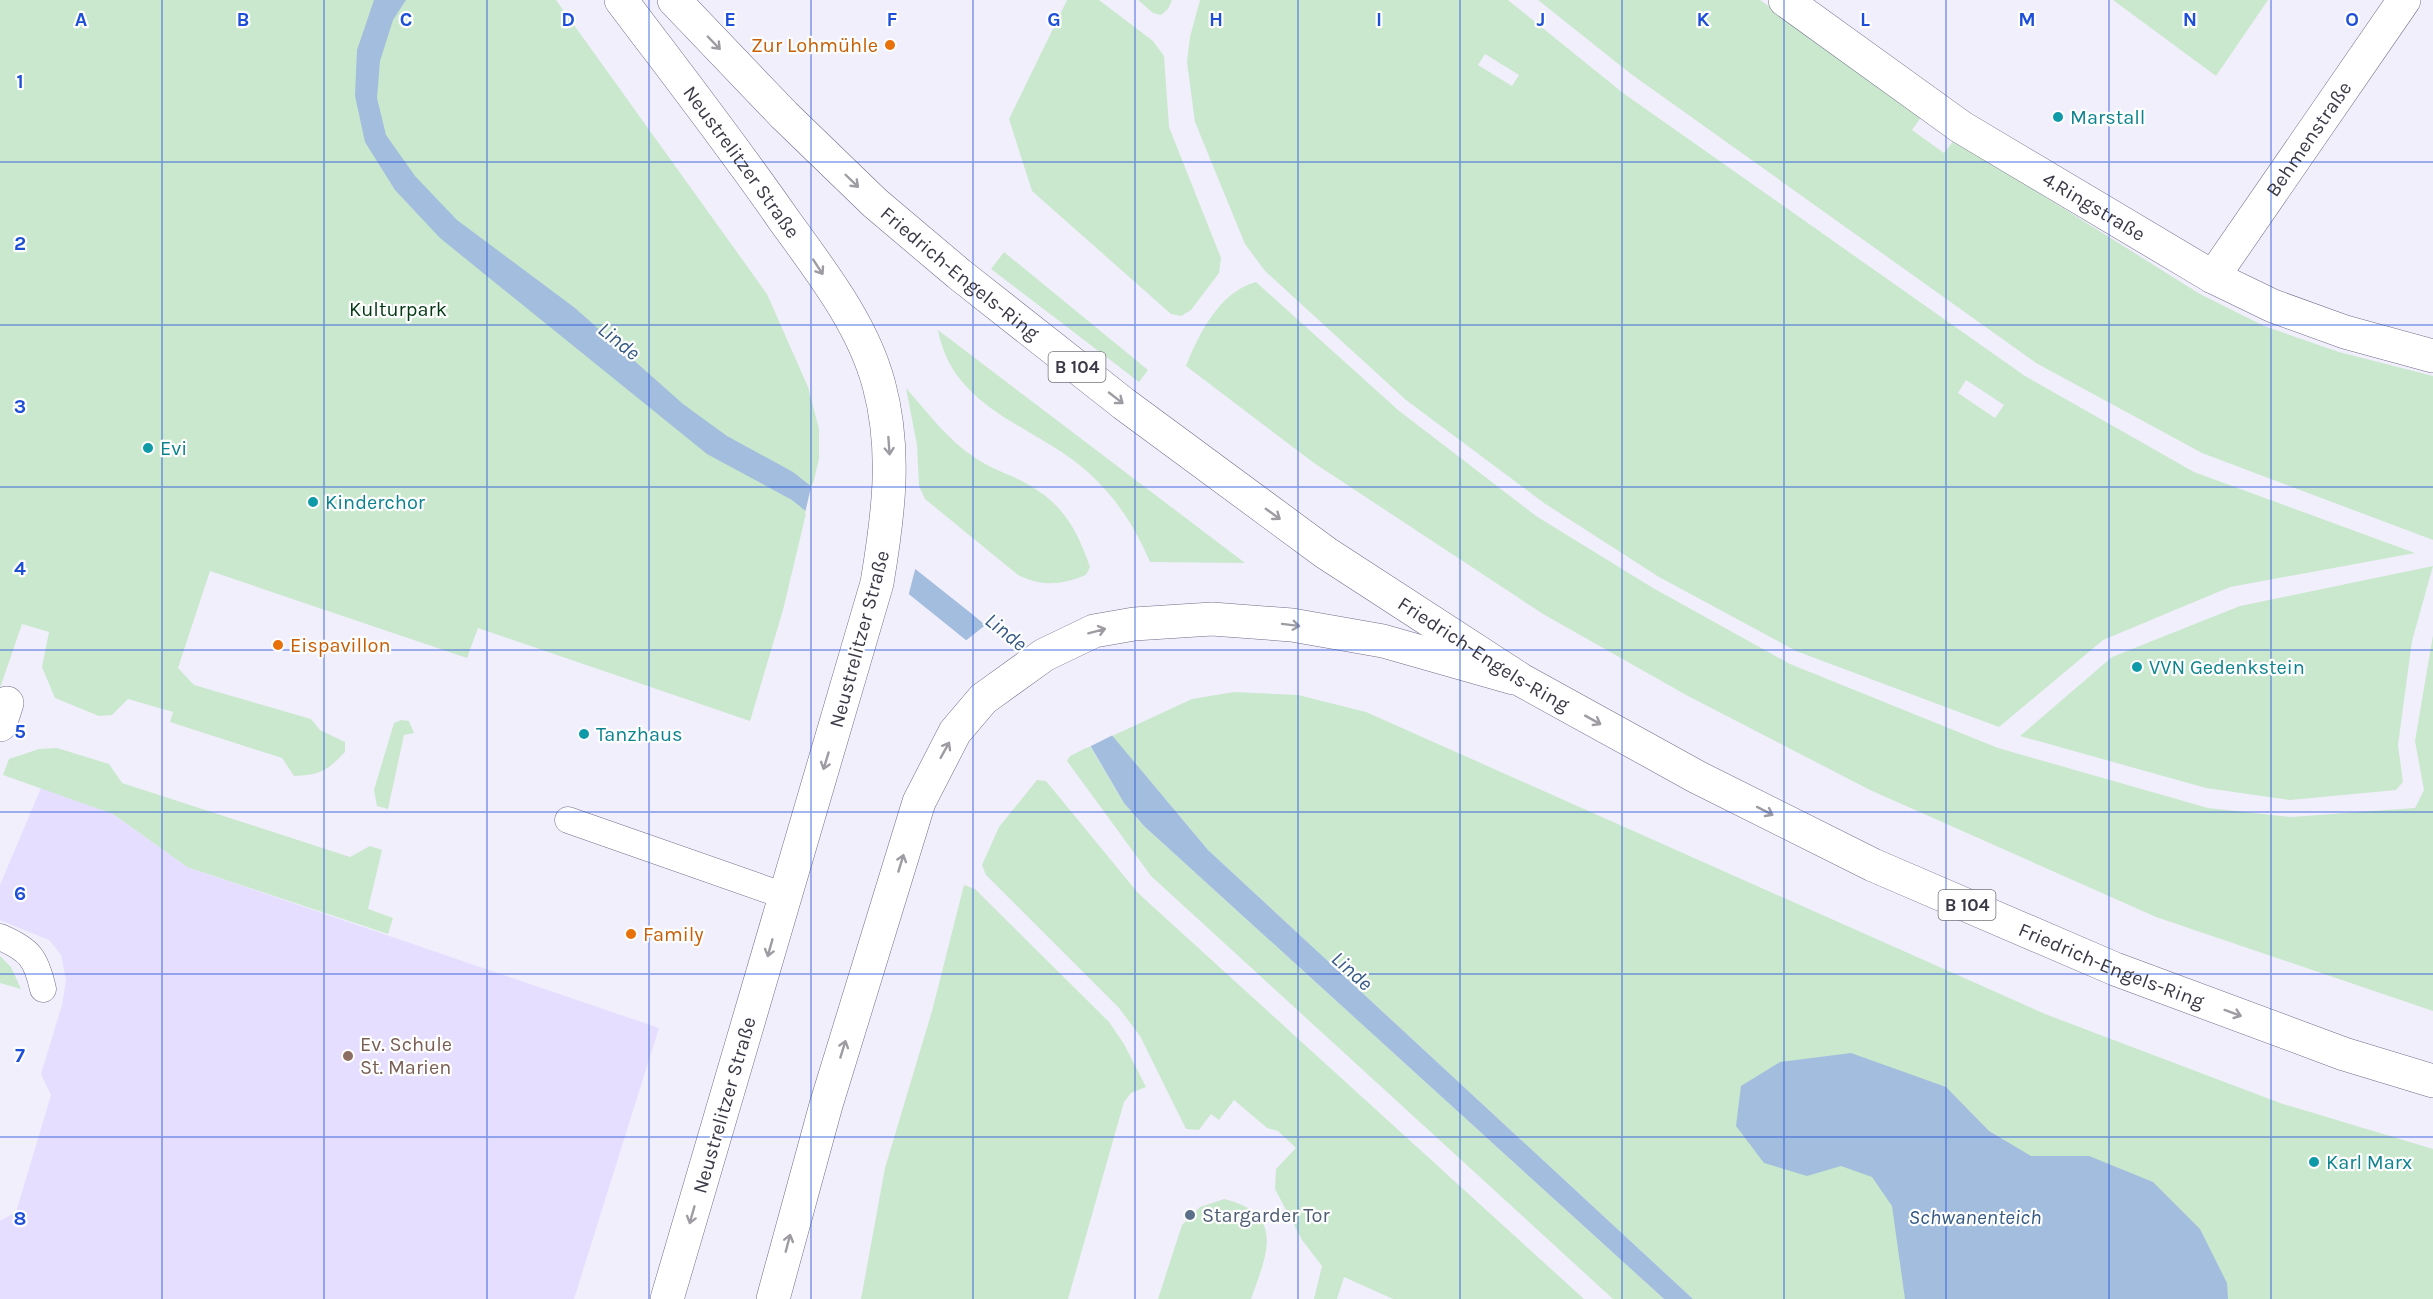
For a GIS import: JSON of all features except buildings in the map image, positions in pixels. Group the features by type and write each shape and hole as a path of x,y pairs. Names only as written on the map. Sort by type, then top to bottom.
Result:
{"main road":[{"name":"Neustrelitzer Straße","path":"621,0 741,159 815,262 866,347 879,384 888,432 891,474 888,519 877,583 668,1299"},
{"name":"Friedrich-Engels-Ring","path":"674,0 784,115 875,203 968,281 1124,404 1326,553 1523,681 1697,777 1873,865 2115,969 2344,1054 2433,1081"},
{"name":"4.Ringstraße","path":"1785,0 1961,127 2212,277 2273,306 2345,332 2433,356"},
{"name":"Behmenstraße","path":"2212,277 2404,0"},
{"path":"773,1299 826,1105 920,802 955,732 967,715 995,689 1044,655 1094,631 1134,624 1212,619 1292,625 1383,640 1523,681"}],"lane":[{"path":"568,820 785,896"},
{"path":"0,937 20,946 37,963 43,989"}],"shaded area":[{"name":"Ev. Schule St. Marien","path":"41,788 113,814 187,867 659,1028 574,1299 0,1299 0,1221 16,1212 51,1095 41,1074 62,1005 66,980 61,955 49,940 0,920 0,885"}],"green space":[{"name":"Kulturpark","path":"0,0 556,0 767,294 808,387 819,429 819,459 783,610 750,721 478,628 467,658 210,571 178,668 194,685 311,719 320,730 345,742 345,752 328,768 317,773 294,776 282,758 170,722 173,712 128,699 112,715 99,716 55,698 42,667 49,632 22,624 0,688"},
{"path":"1067,0 1099,0 1153,41 1164,56 1169,127 1221,258 1219,273 1191,310 1181,316 1171,314 1032,191 1009,119"},
{"path":"1138,0 1172,0 1168,9 1161,15 1153,13"},
{"path":"1200,0 1508,0 1623,93 2025,376 2194,472 2415,553 2230,587 2103,640 1999,727 1796,651 1659,577 1544,503 1406,400 1265,271 1245,244 1195,122 1187,62 1190,37","holes":["1485,54 1519,75 1512,86 1478,65","1966,380 2004,405 1995,418 1958,393"]},
{"path":"1538,0 1760,0 1922,116 1912,130 1944,153 1954,140 2200,294 2264,326 2339,352 2433,376 2433,540 2202,453 2036,363 1631,74"},
{"path":"2113,0 2268,0 2216,76"},
{"path":"1004,252 1148,370 1139,382 991,269"},
{"path":"1256,282 1398,410 1536,516 1653,588 1790,664 1998,748 2208,808 2291,817 2415,808 2424,790 2415,741 2433,635 2433,1011 2156,917 1870,790 1688,696 1543,614 1314,463 1186,366 1204,328 1221,305 1243,287"},
{"path":"938,330 1245,563 1150,562 1124,514 1089,473 1068,456 999,414 960,380 947,357"},
{"path":"906,388 938,425 964,450 985,464 1034,488 1057,506 1079,539 1090,567 1086,575 1060,583 1044,583 1018,575 925,499 919,486 917,445"},
{"path":"2433,566 2412,641 2398,745 2403,782 2396,790 2290,800 2206,788 2020,736 2112,657 2240,606"},
{"path":"1234,692 1298,695 1366,712 2045,1014 2280,1103 2433,1149 2433,1299 1693,1299 1208,850 1112,736 1192,699"},
{"path":"401,720 409,721 414,733 404,735 388,809 377,806 374,790 394,723"},
{"path":"1090,746 1124,803 1144,826 1664,1299 1613,1299 1151,876 1067,761 1070,756"},
{"path":"57,748 109,764 122,783 350,857 370,846 382,850 368,909 393,918 388,934 187,867 113,814 3,775 9,759 39,749"},
{"path":"1037,780 1046,781 1138,893 1584,1299 1393,1299 1344,1277 1337,1299 1314,1299 1322,1266 1302,1240 1275,1189 1276,1169 1296,1148 1278,1131 1267,1128 1234,1100 1219,1120 1211,1114 1199,1130 1186,1129 1140,1036 1119,1008 986,875 982,865 999,827"},
{"path":"964,885 975,889 1109,1022 1124,1044 1146,1087 1131,1093 1124,1102 1068,1299 861,1299 885,1168 932,1011"},
{"path":"0,956 11,967 21,989 0,983"},
{"path":"1224,1199 1244,1206 1257,1215 1264,1225 1267,1238 1266,1252 1251,1299 1158,1299 1182,1225 1200,1207"}],"water":[{"path":"374,0 406,0 393,20 380,61 377,98 386,135 415,176 457,220 575,308 683,404 727,436 793,472 972,614 1100,721 1208,850 1693,1299 1664,1299 1144,826 1124,803 1084,735 792,500 707,454 440,238 395,190 365,142 355,96 357,50"},
{"name":"Schwanenteich","path":"1851,1053 1946,1087 1989,1131 2031,1156 2089,1156 2153,1182 2200,1229 2227,1283 2228,1299 1905,1299 1892,1206 1872,1177 1841,1166 1807,1176 1764,1163 1736,1126 1741,1086 1780,1062"}],"pier":[{"path":"812,483 974,611 1102,719 1115,734 1087,748 1082,737 964,642 988,623 916,566 908,597 805,513"}],"place":[{"name":"Zur Lohmühle","path":"890,45"},
{"name":"Marstall","path":"2058,117"},
{"name":"Evi","path":"148,448"},
{"name":"Kinderchor","path":"313,502"},
{"name":"Eispavillon","path":"278,645"},
{"name":"VVN Gedenkstein","path":"2137,667"},
{"name":"Tanzhaus","path":"584,734"},
{"name":"Family","path":"631,934"},
{"name":"Ev. Schule St. Marien","path":"348,1056"},
{"name":"Karl Marx","path":"2314,1162"},
{"name":"Stargarder Tor","path":"1190,1215"}],"water label":[{"name":"Linde","path":"619,341"},
{"name":"Linde","path":"1006,632"},
{"name":"Linde","path":"1352,971"}]}
